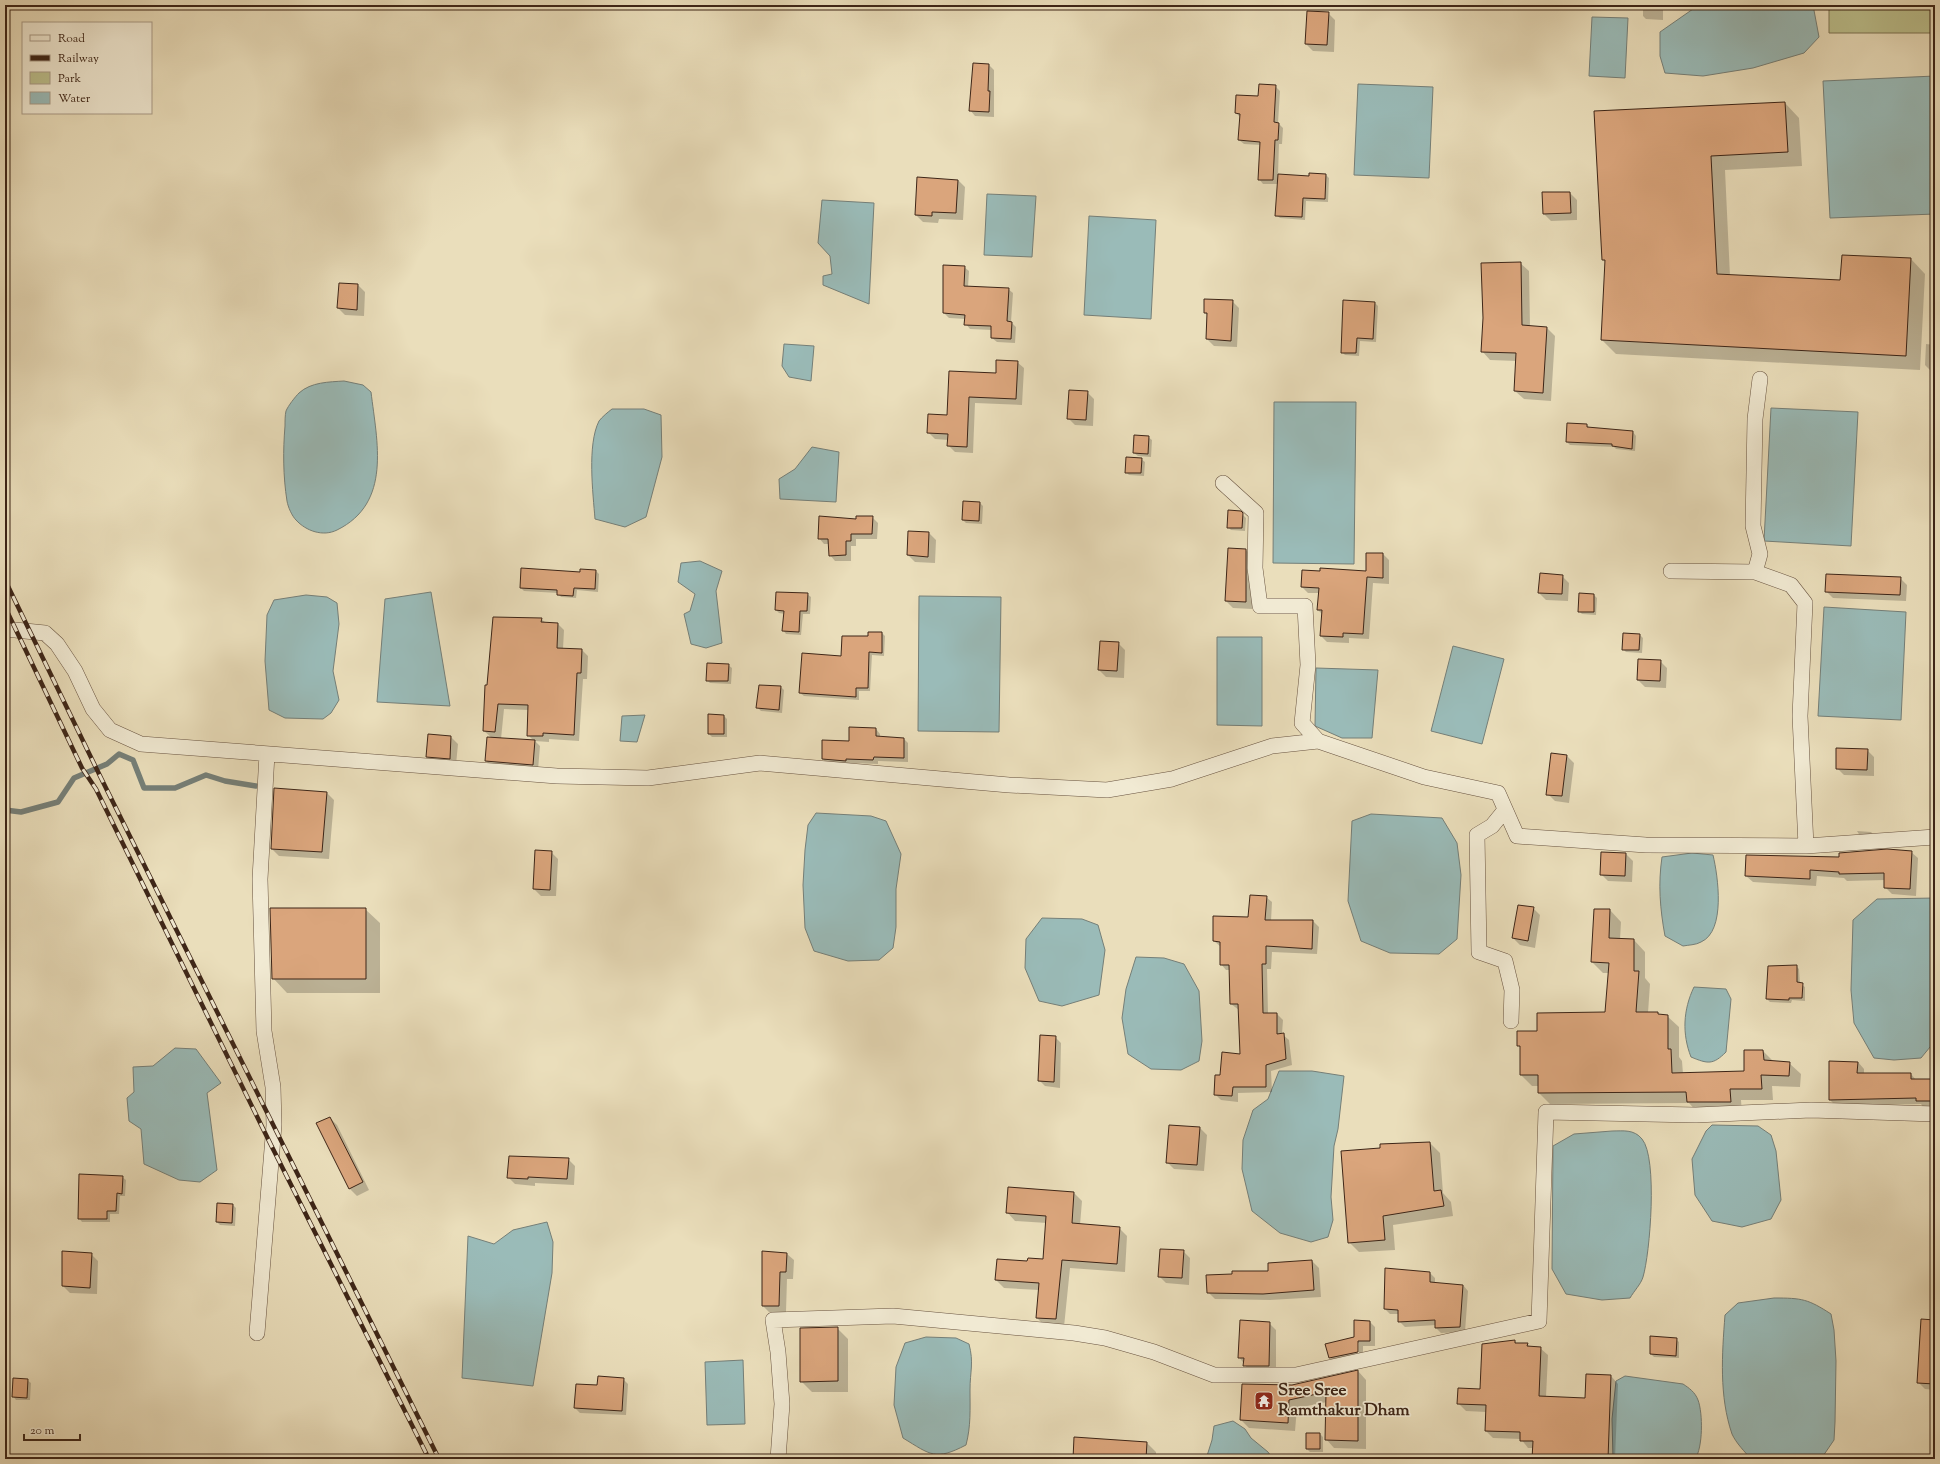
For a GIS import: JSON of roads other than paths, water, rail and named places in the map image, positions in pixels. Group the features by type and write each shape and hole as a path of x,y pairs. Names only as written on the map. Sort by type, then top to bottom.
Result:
{"street":[{"path":"1755,572 1760,554 1753,526 1755,419 1760,379"},
{"path":"1223,483 1256,513 1255,568 1260,606 1305,606 1308,665 1302,723 1318,741"},
{"path":"1671,571 1755,572 1791,585 1804,604 1800,716 1806,846"},
{"path":"5,628 45,633 57,644 75,671 93,709 110,730 141,744 557,776 648,778 760,763 1009,785 1107,790 1172,779 1272,746 1318,741 1424,777 1498,793 1517,836 1646,845 1806,846 1935,837"},
{"path":"257,1333 274,1125 273,1087 264,1031 260,879 267,754"},
{"path":"1505,810 1492,826 1477,835 1478,933 1479,952 1505,962 1512,990 1511,1021"},
{"path":"778,1459 782,1404 778,1352 773,1320 893,1316 1074,1333 1105,1338 1154,1352 1214,1374 1296,1375 1539,1321 1546,1112 1696,1115 1811,1110 1935,1114"}],"water":[{"path":"1705,5 1813,5 1819,37 1804,53 1753,68 1703,76 1665,73 1660,56 1660,32 1693,9"},
{"path":"1592,17 1628,18 1625,78 1589,76"},
{"path":"1935,76 1935,214 1830,218 1823,81"},
{"path":"1358,84 1433,87 1429,178 1354,175"},
{"path":"987,194 1036,196 1032,257 984,255"},
{"path":"822,200 874,203 869,304 823,285 823,276 832,274 830,256 818,243"},
{"path":"1089,216 1156,220 1151,319 1084,315"},
{"path":"784,344 814,346 811,381 789,377 782,366"},
{"path":"344,381 363,385 371,392 377,451 377,470 374,488 366,504 354,518 332,532 315,532 300,524 296,520 290,511 288,503 284,463 286,411 294,399 304,389 320,383"},
{"path":"1274,402 1356,402 1354,564 1273,563"},
{"path":"1771,408 1858,412 1851,546 1764,541"},
{"path":"612,409 644,409 661,415 662,457 646,517 625,527 595,519 592,483 593,443 595,431 599,421"},
{"path":"812,447 839,452 836,502 780,499 779,479 795,469"},
{"path":"700,561 722,571 716,591 722,643 706,648 691,644 684,614 690,611 695,594 678,582 681,563"},
{"path":"431,592 450,706 377,702 385,599"},
{"path":"306,595 327,597 337,603 339,624 333,671 339,700 331,713 323,719 285,718 269,710 265,661 267,615 274,600"},
{"path":"919,596 1001,597 999,732 918,731"},
{"path":"1824,607 1906,612 1901,720 1818,716"},
{"path":"1217,637 1262,637 1262,726 1217,725"},
{"path":"1453,646 1504,659 1482,744 1431,731"},
{"path":"1316,668 1378,670 1372,738 1342,738 1315,726"},
{"path":"645,715 637,742 620,741 622,716"},
{"path":"816,813 871,816 886,821 901,854 896,889 896,927 893,948 879,960 848,961 814,951 805,928 803,885 808,825"},
{"path":"1371,814 1442,818 1457,843 1461,875 1457,939 1439,954 1390,953 1361,941 1348,901 1352,821"},
{"path":"1692,853 1713,855 1718,889 1717,915 1714,927 1709,936 1699,943 1683,946 1665,936 1660,896 1660,877 1662,857"},
{"path":"1935,898 1935,1041 1921,1058 1894,1060 1874,1058 1854,1023 1851,990 1853,920 1877,899"},
{"path":"1042,918 1082,919 1098,925 1105,950 1099,995 1062,1006 1039,1001 1025,968 1026,939"},
{"path":"1136,957 1164,958 1184,964 1199,991 1202,1041 1199,1061 1181,1070 1151,1069 1128,1054 1122,1018 1126,989"},
{"path":"1694,987 1726,989 1731,999 1726,1052 1714,1061 1710,1062 1691,1057 1686,1040 1686,1013"},
{"path":"175,1048 196,1049 221,1083 207,1093 217,1170 200,1182 179,1180 144,1164 141,1129 129,1121 127,1098 134,1092 133,1067 153,1066"},
{"path":"1279,1071 1312,1071 1344,1076 1338,1129 1334,1146 1331,1197 1333,1220 1328,1237 1311,1242 1280,1233 1252,1211 1242,1169 1243,1140 1253,1110 1268,1099"},
{"path":"1712,1125 1758,1126 1771,1135 1776,1151 1781,1200 1771,1219 1742,1227 1712,1221 1695,1195 1692,1159 1706,1131"},
{"path":"1612,1131 1632,1132 1642,1139 1647,1149 1650,1165 1651,1206 1648,1248 1643,1277 1630,1298 1602,1300 1566,1294 1552,1269 1553,1146 1574,1134"},
{"path":"547,1222 553,1242 552,1273 533,1386 462,1378 468,1236 494,1244 513,1230"},
{"path":"1774,1298 1804,1300 1831,1314 1834,1330 1836,1361 1834,1440 1821,1459 1751,1459 1738,1444 1732,1434 1725,1405 1722,1375 1725,1315 1738,1303"},
{"path":"926,1337 956,1338 969,1344 971,1367 969,1431 966,1445 947,1453 933,1454 927,1452 903,1438 894,1405 896,1367 905,1343"},
{"path":"743,1360 745,1424 707,1425 705,1362"},
{"path":"1625,1376 1683,1384 1694,1392 1700,1406 1701,1413 1700,1447 1695,1459 1613,1459 1612,1419 1616,1381"},
{"path":"1233,1421 1245,1429 1251,1438 1268,1452 1273,1459 1206,1459 1212,1440 1214,1426"}],"waterway":[{"path":"5,810 21,812 58,802 74,778 107,764 119,754 133,760 144,788 175,788 206,775 225,781 256,786"}],"railway":[{"path":"5,580 101,778 439,1459"},
{"path":"5,607 82,768 96,789 271,1145 429,1459"}],"place":[{"name":"Sree Sree Ramthakur Dham","path":"1264,1401"}]}
